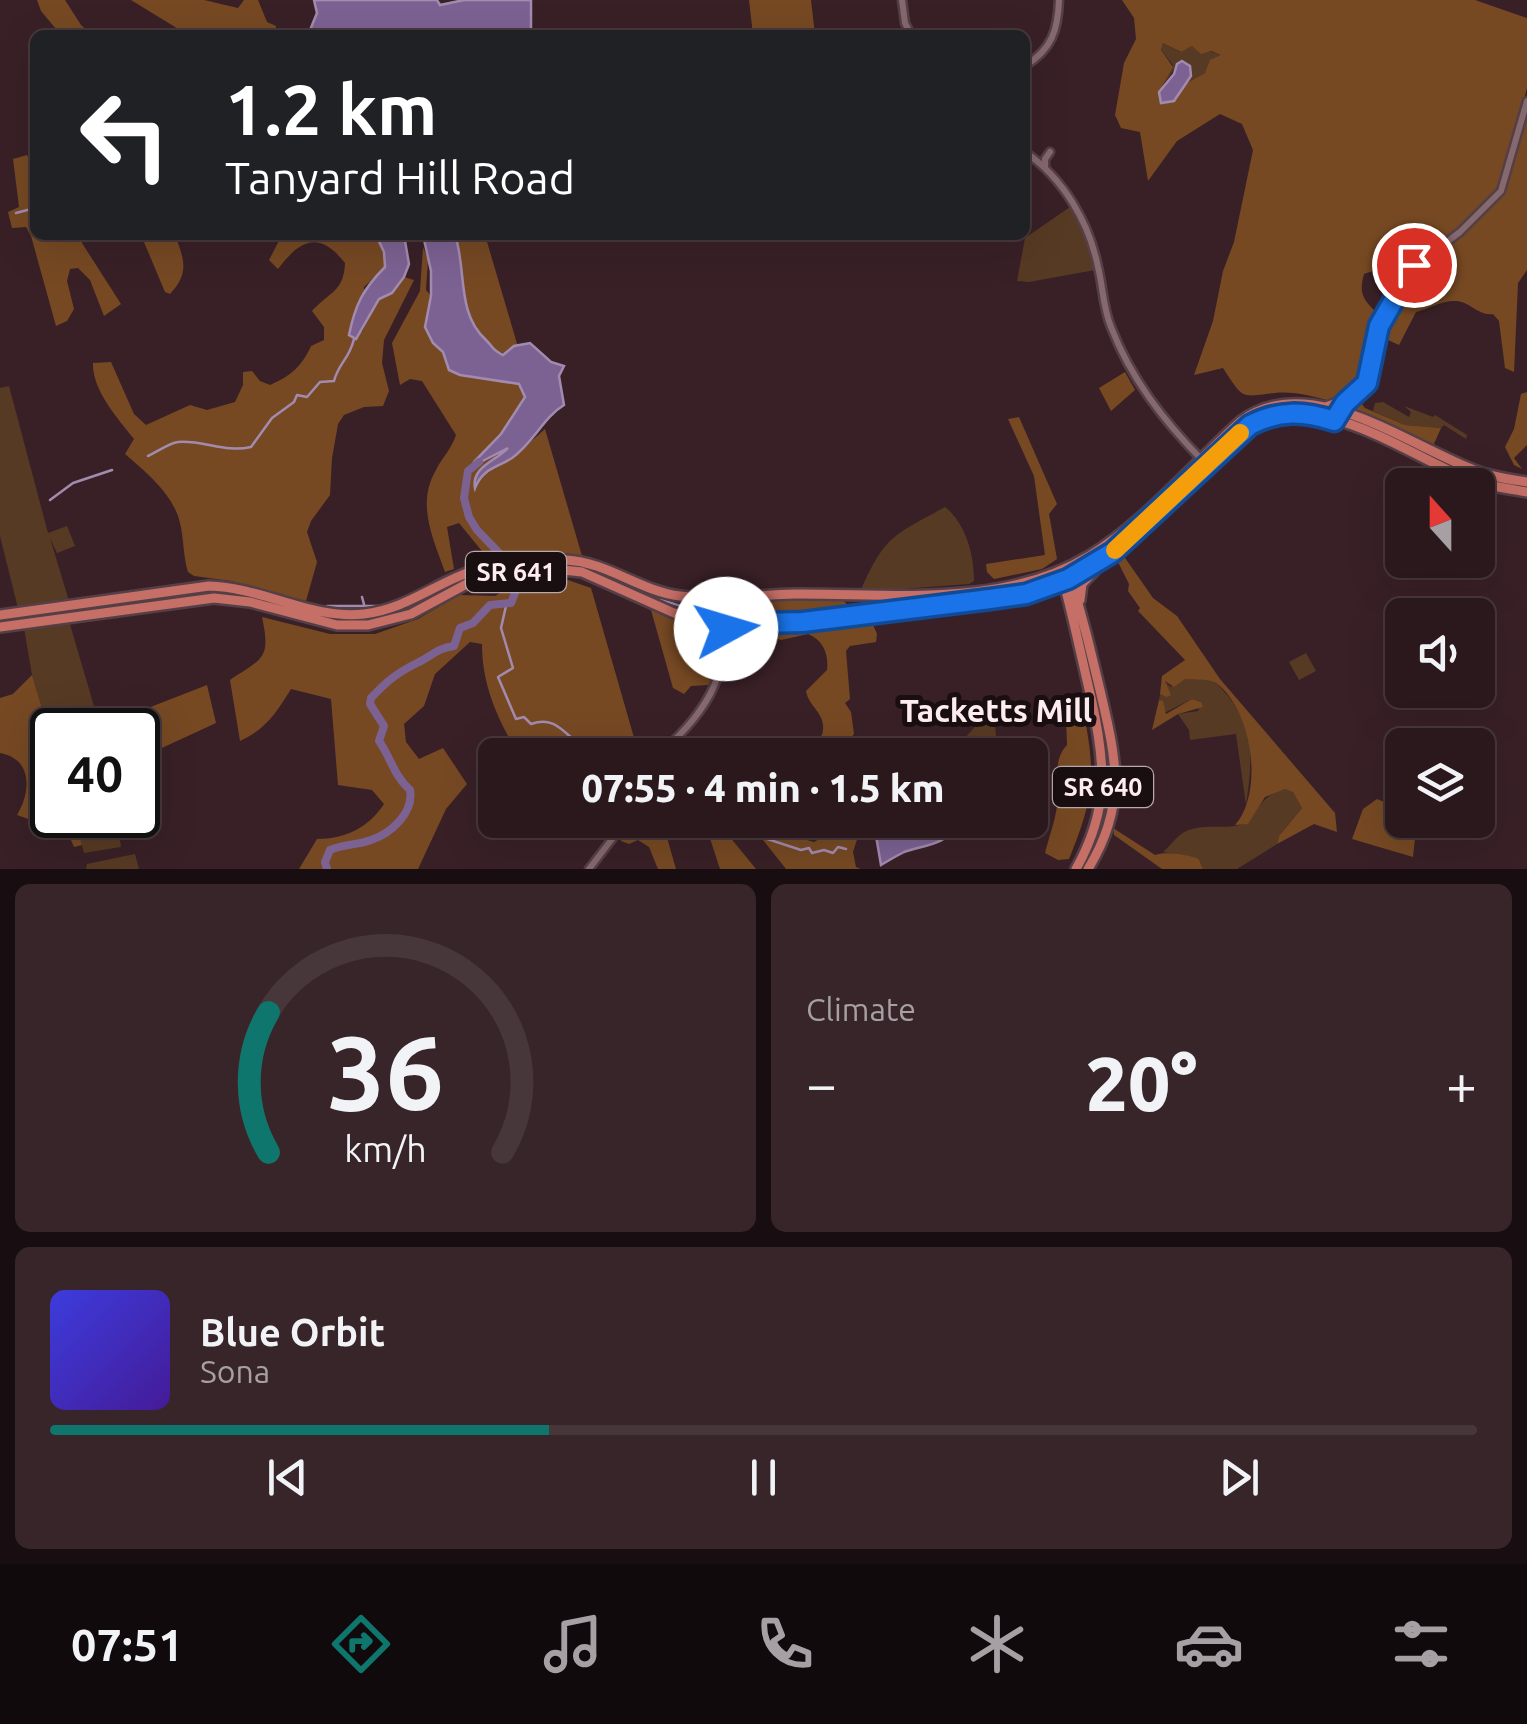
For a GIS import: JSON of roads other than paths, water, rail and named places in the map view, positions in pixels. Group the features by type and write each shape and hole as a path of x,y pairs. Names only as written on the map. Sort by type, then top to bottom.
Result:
{"main road":[{"path":"1324,408 1350,398"},
{"name":"SR 641","path":"0,627 214,598 259,604 337,626 368,625 411,614 474,580 544,568 582,572 674,612 726,624 789,624 1036,591 1113,552 1241,420 1261,409 1291,403 1324,408 1465,478 1527,492"},
{"name":"SR 641","path":"0,616 209,586 244,590 330,613 366,614 409,602 468,572 550,560 592,565 667,594 726,598 813,594 880,598 1004,587 1067,574 1242,431 1266,418 1298,413 1378,425 1476,471 1527,482"},
{"path":"1036,591 1058,593 1075,608 1084,582 1113,552"},
{"name":"SR 640","path":"1067,574 1073,584 1104,763 1100,811 1076,869"},
{"path":"880,598 882,613"},
{"name":"SR 640","path":"1075,608 1112,734 1116,776 1110,820 1088,869"}],"street":[{"path":"902,0 909,30"},
{"path":"1030,63 1052,41 1059,0"},
{"path":"1336,417 1369,379 1379,326 1411,269 1498,196 1527,101"},
{"path":"1045,170 1050,152"},
{"path":"1030,155 1078,211 1090,237 1107,316 1151,403 1203,462"},
{"path":"677,738 694,722 711,696 722,663 726,598"},
{"path":"589,869 612,838"}],"waterway":[{"path":"16,213 30,209"},
{"path":"148,456 178,442 251,447 272,418 294,402 297,395 307,397 320,382 334,381 354,339"},
{"path":"479,462 468,471 464,498 477,530 503,557"},
{"path":"50,500 73,483 112,470"},
{"path":"600,572 674,604 720,611"},
{"path":"327,869 325,862 330,850 379,837 400,821 409,806 410,790 379,741 384,726 370,704 371,698 404,670 454,646 460,628 473,623 490,605 511,603 515,593 512,585"},
{"path":"426,599 446,587"},
{"path":"191,594 227,593 254,598"},
{"path":"362,597 365,608"},
{"path":"118,604 136,600"},
{"path":"396,613 425,600"},
{"path":"327,606 380,606"},
{"path":"506,606 501,628 513,668 498,677 516,719 524,717 531,724 555,725 573,738"},
{"path":"0,621 34,616"},
{"path":"327,618 374,619"},
{"path":"764,838 801,850 809,848 812,853 846,849"}],"district":[{"name":"Tacketts Mill","path":"996,710"}]}
